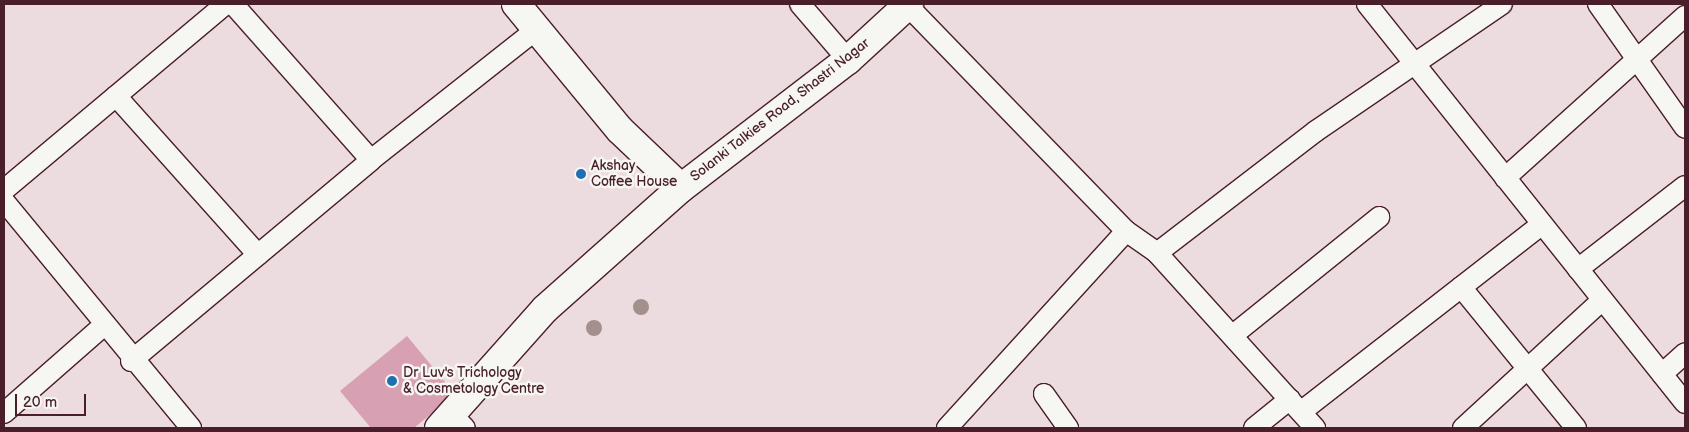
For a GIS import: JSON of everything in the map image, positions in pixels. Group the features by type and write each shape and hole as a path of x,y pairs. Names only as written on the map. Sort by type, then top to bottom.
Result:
{"street":[{"path":"4,190 226,4"},
{"path":"233,4 371,160"},
{"path":"516,4 620,130 681,188"},
{"path":"800,4 848,60"},
{"path":"908,4 1126,231 1157,253 1315,428"},
{"name":"Solanki Talkies Road, Shastri Nagar","path":"452,424 545,309 681,188 848,60 908,4"},
{"path":"1367,4 1685,403"},
{"path":"1157,253 1316,131 1416,65 1502,4"},
{"path":"1598,4 1685,128"},
{"path":"1505,178 1685,16"},
{"path":"131,361 371,160 537,29"},
{"path":"116,96 258,255"},
{"path":"1578,269 1685,186"},
{"path":"4,201 131,361 191,428"},
{"path":"1233,335 1379,216"},
{"path":"1254,428 1296,405 1461,287 1542,224"},
{"path":"947,428 1126,231"},
{"path":"1461,287 1530,367 1576,428"},
{"path":"1463,428 1602,300"},
{"path":"4,413 103,326"},
{"path":"1662,374 1685,354"},
{"path":"1044,394 1068,428"}],"building":[{"path":"407,336 455,394 414,428 371,428 340,391"}],"place":[{"name":"Akshay Coffee House","path":"581,174"},
{"name":"Dr Luv's Trichology & Cosmetology Centre","path":"392,381"}]}
